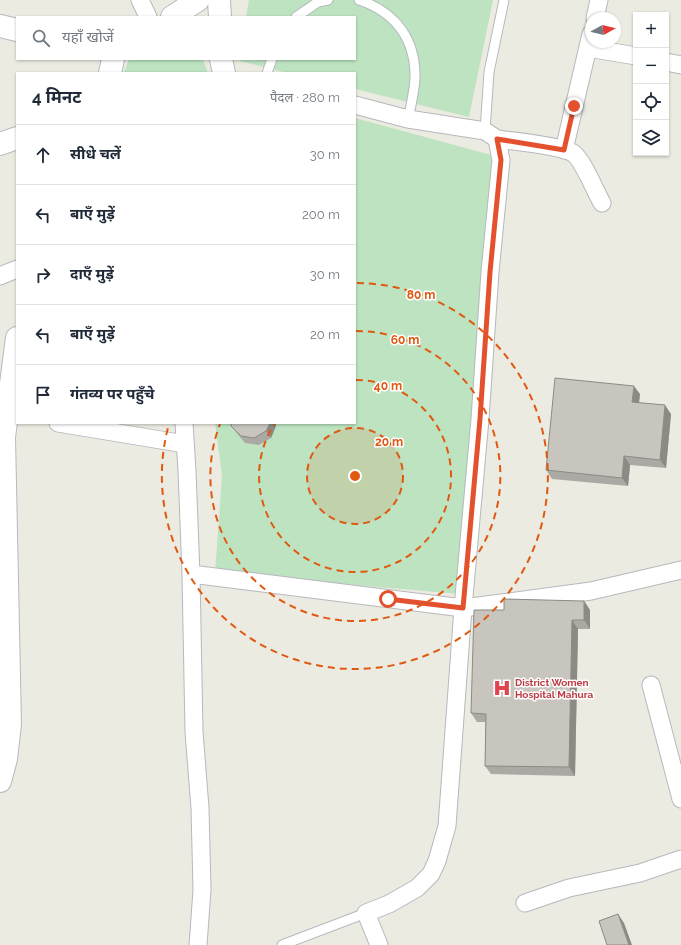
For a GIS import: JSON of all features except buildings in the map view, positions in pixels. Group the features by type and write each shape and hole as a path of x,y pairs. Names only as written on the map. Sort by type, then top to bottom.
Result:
{"street":[{"path":"140,0 148,16"},
{"path":"174,16 198,0"},
{"path":"220,0 220,16"},
{"path":"596,12 599,0"},
{"path":"0,26 16,30"},
{"path":"564,150 587,48"},
{"path":"611,48 633,55"},
{"path":"110,72 113,60"},
{"path":"221,60 224,72"},
{"path":"669,63 681,65"},
{"path":"356,105 408,119 573,153 580,161 602,203"},
{"path":"379,945 366,912 389,904 417,888 431,874 437,861 447,826 463,608 480,419 490,272 501,160 491,135"},
{"path":"0,144 16,138"},
{"path":"0,276 16,269"},
{"path":"0,781 6,759 10,724 2,438 12,415 16,353"},
{"path":"64,424 185,444"},
{"path":"184,424 191,574 194,732 200,816 202,890 198,945"},
{"path":"191,574 463,608 591,591 681,570"},
{"path":"651,685 681,799"},
{"path":"525,903 569,888 640,873 681,859"}],"lane":[{"path":"297,16 318,2 328,0"},
{"path":"359,0 380,8 393,18 407,38 414,64 415,80 408,119"},
{"path":"491,135 489,72 504,0"},
{"path":"267,72 272,60"},
{"path":"282,945 366,912"}],"green space":[{"path":"249,0 493,0 469,117 356,89 356,72 284,72 240,61 356,60 356,16 246,16"},
{"path":"129,60 203,60 208,72 124,72"},
{"path":"356,118 495,156 459,594 215,573 222,476 215,424 356,424"}],"place":[{"name":"District Women Hospital Mahura","path":"502,688"}],"route":[{"path":"388,599 463,608 480,419 484,334 501,160 497,139 564,150 574,106"}]}
